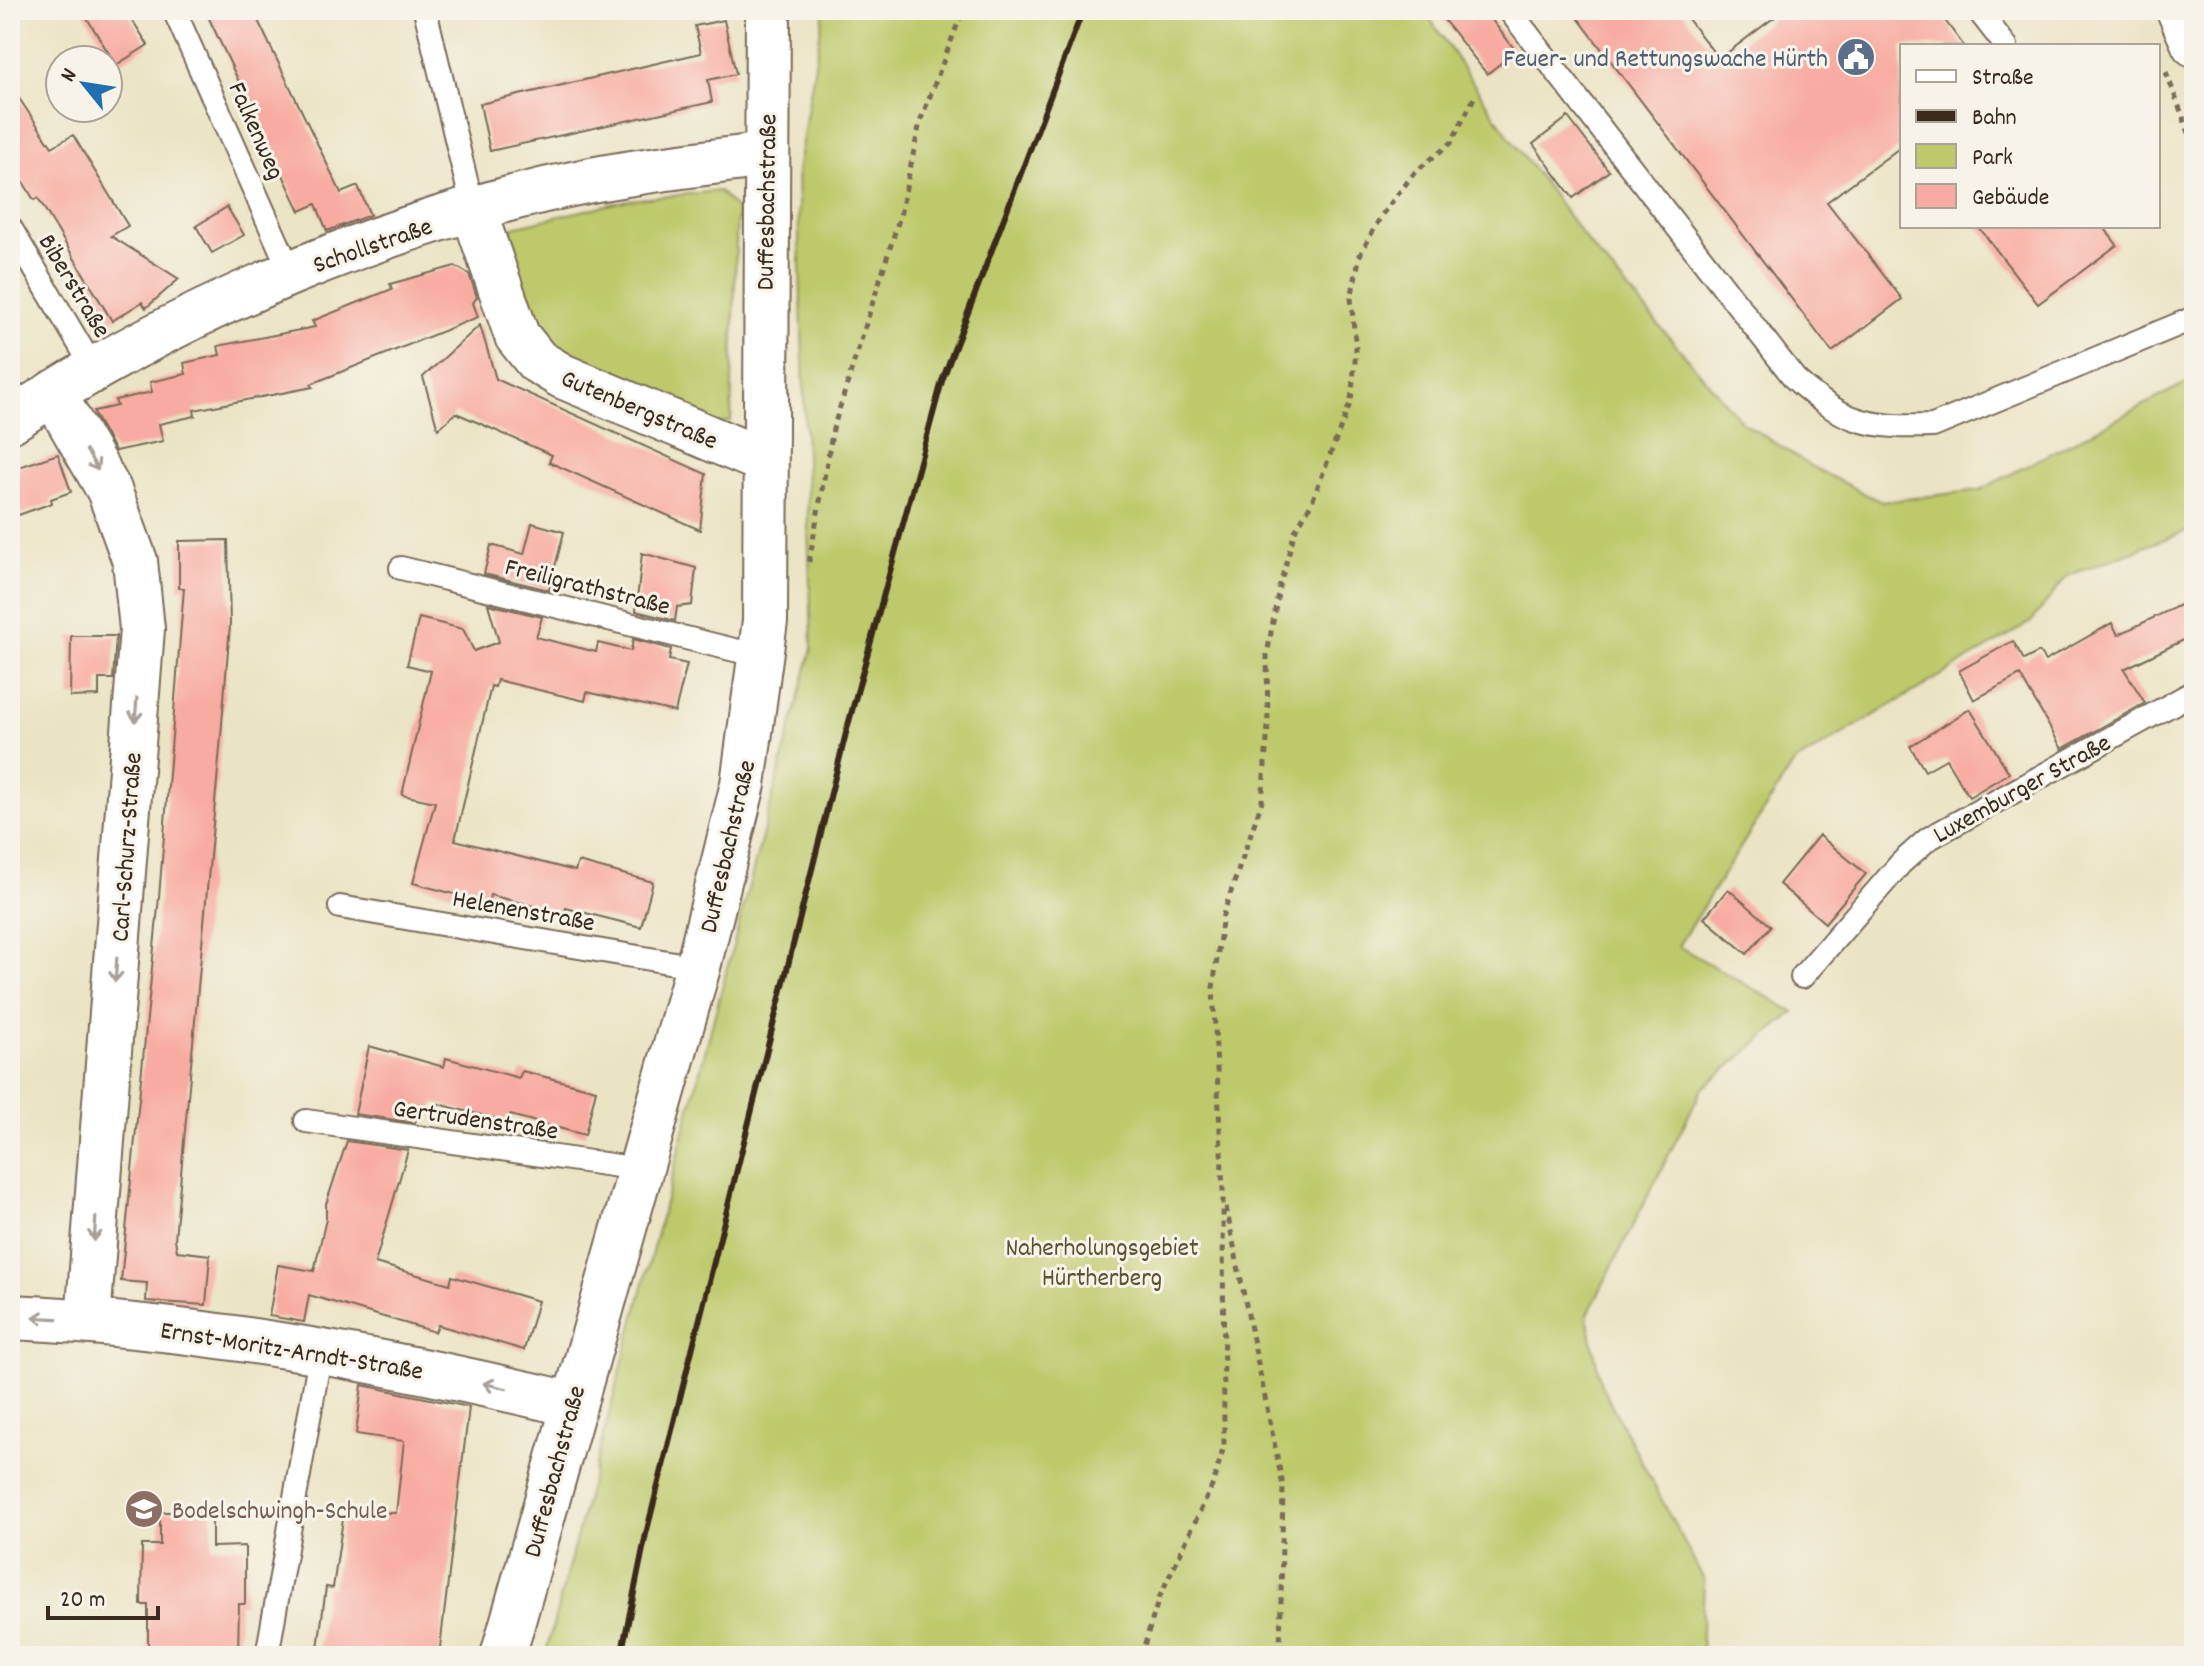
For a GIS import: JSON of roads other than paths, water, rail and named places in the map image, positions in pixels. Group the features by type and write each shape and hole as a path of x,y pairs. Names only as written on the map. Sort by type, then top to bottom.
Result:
{"street":[{"name":"Duffesbachstraße","path":"503,1656 571,1404 698,967 743,784 763,657 768,10"},
{"path":"2179,10 2179,55"},
{"name":"Schollstraße","path":"10,421 53,393 188,319 291,273 473,209 591,180 765,155"},
{"name":"Gutenbergstraße","path":"473,209 517,336 537,361 562,376 764,461"},
{"name":"Carl-Schurz-Straße","path":"53,393 109,490 135,561 142,629 88,1320"},
{"name":"Ernst-Moritz-Arndt-Straße","path":"10,1317 88,1320 195,1331 321,1350 571,1404"}],"lane":[{"name":"Falkenweg","path":"174,10 291,273"},
{"path":"425,10 473,209"},
{"path":"1509,10 1795,379 1824,405 1853,419 1890,427 1933,426 2194,318"},
{"path":"1978,10 2004,44"},
{"name":"Biberstraße","path":"10,227 95,371"},
{"name":"Freiligrathstraße","path":"401,568 763,657"},
{"name":"Luxemburger Straße","path":"1802,977 1901,863 1928,839 2194,692"},
{"name":"Helenenstraße","path":"340,907 698,967"},
{"name":"Gertrudenstraße","path":"306,1121 639,1169"},
{"path":"267,1656 321,1350"}],"railway":[{"path":"621,1656 646,1534 847,729 942,381 1083,10"}],"place":[{"name":"Feuer- und Rettungswache Hürth","path":"1856,57"},
{"name":"Bodelschwingh-Schule","path":"144,1509"}],"park label":[{"name":"Naherholungsgebiet Hürtherberg","path":"1102,1261"}]}
